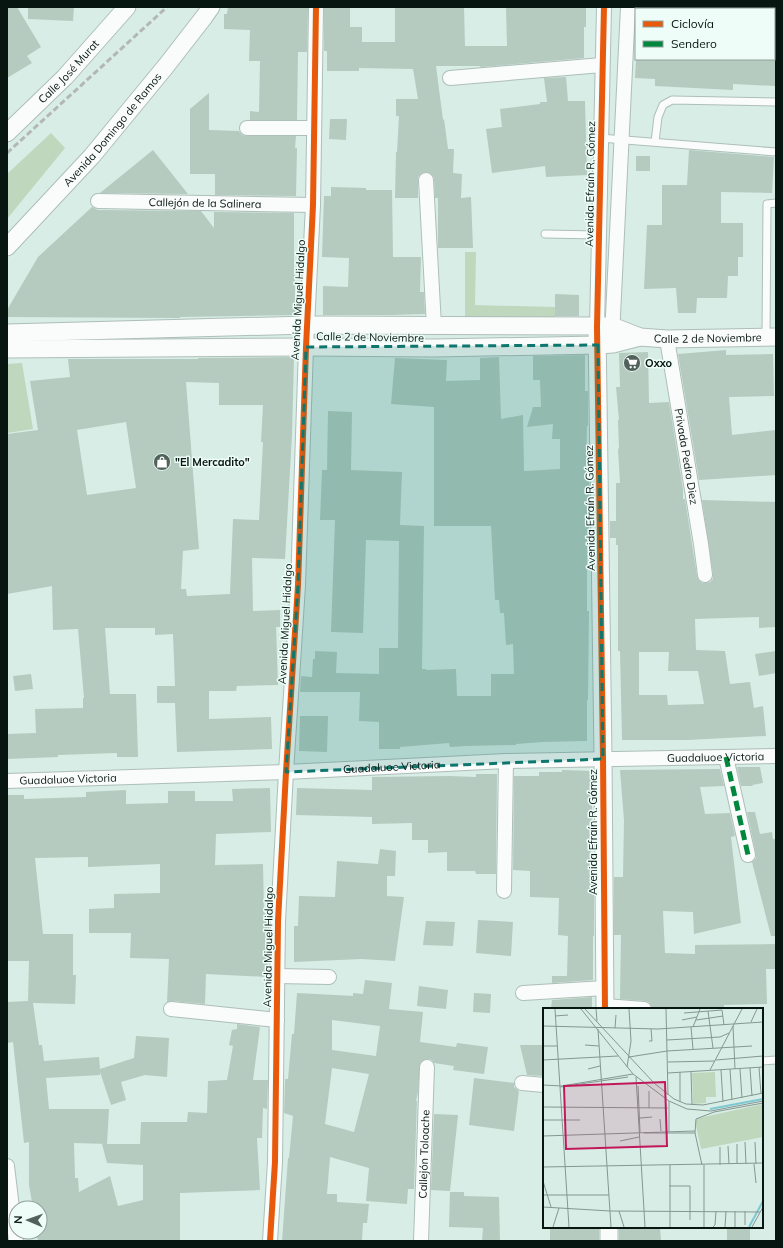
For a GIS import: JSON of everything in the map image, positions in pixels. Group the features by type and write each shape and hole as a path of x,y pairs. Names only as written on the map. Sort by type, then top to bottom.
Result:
{"street":[{"name":"Calle José Murat","path":"7,133 65,77 127,7"},
{"name":"Avenida Domingo de Ramos","path":"7,247 92,156 171,60 211,7"},
{"name":"Avenida Miguel Hidalgo","path":"270,1241 275,1162 278,921 298,585 306,347 313,205 316,7"},
{"name":"Avenida Efraín R. Gómez","path":"604,7 599,235 605,327 603,759 605,1008"},
{"name":"Avenida Efraín R. Gómez","path":"605,327 621,140 628,7"},
{"path":"450,78 602,66"},
{"path":"248,128 314,128"},
{"path":"426,180 434,326"},
{"name":"Callejón de la Salinera","path":"98,201 313,205"},
{"name":"Calle 2 de Noviembre","path":"7,333 307,325 605,327 640,337 771,337"},
{"name":"Calle 2 de Noviembre","path":"7,349 306,347 435,348 605,345 640,337"},
{"name":"Privada Pedro Diez","path":"667,338 705,575"},
{"name":"Guadaluoe Victoria","path":"7,781 286,772 506,761 776,756"},
{"path":"726,757 748,855"},
{"path":"504,891 506,761"},
{"path":"277,976 329,977"},
{"path":"523,993 604,988"},
{"path":"171,1009 277,1020"},
{"name":"Callejón Toloache","path":"421,1241 427,1067"},
{"path":"522,1083 543,1085"},
{"path":"7,1166 16,1241"},
{"path":"609,1228 609,1241"}],"lane":[{"path":"655,142 658,117 663,105 672,100 776,102"},
{"path":"600,138 776,152"},
{"path":"771,337 767,204 776,204"},
{"path":"545,234 599,235"},
{"path":"763,1061 776,1060"}],"highlighted area":[{"path":"598,345 603,759 286,772 298,585 306,347"}],"green space":[{"path":"51,133 65,148 7,219 7,174"},
{"path":"465,252 476,252 475,305 555,307 555,318 465,317"},
{"path":"22,363 33,429 7,433 7,364"}],"building":[{"path":"7,7 17,7 41,47 27,56 32,63 7,78"},
{"path":"28,7 74,7 73,21 28,19"},
{"path":"228,7 308,7 307,52 298,52 297,120 250,120 250,111 259,112 260,61 249,61 250,30 224,29 224,14 227,14"},
{"path":"324,7 350,7 350,27 362,27 362,42 395,42 395,7 464,7 465,46 507,46 506,7 586,7 586,27 584,27 584,58 482,67 436,66 448,149 454,149 453,173 462,174 461,198 471,197 473,248 438,248 438,198 435,198 434,179 430,173 422,173 418,177 418,198 395,198 396,152 399,116 396,116 396,99 418,99 413,69 359,68 359,71 327,71 327,51 324,51"},
{"path":"776,59 776,86 733,84 733,90 655,86 655,79 635,78 636,60"},
{"path":"566,77 568,101 585,101 587,175 546,177 545,166 492,173 486,129 502,127 500,109 547,102 544,78"},
{"path":"209,93 209,130 239,131 242,135 247,136 296,136 296,196 215,195 215,174 190,174 190,109"},
{"path":"330,119 347,119 346,140 329,139"},
{"path":"153,150 188,194 100,193"},
{"path":"689,150 774,157 772,193 721,192 721,223 743,223 743,257 738,257 738,276 728,276 727,298 697,298 696,313 678,313 676,288 644,289 647,225 662,225 662,185 687,185"},
{"path":"636,156 650,156 650,171 636,171"},
{"path":"331,187 366,188 366,190 392,190 393,257 421,257 420,292 424,292 425,314 323,315 323,286 348,287 349,258 322,257 324,196 331,196"},
{"path":"92,207 98,210 201,211 214,228 214,212 294,213 295,315 180,318 7,317 7,310 38,257"},
{"path":"555,294 579,295 579,316 555,316"},
{"path":"726,350 726,355 773,354 774,396 729,397 732,435 776,430 776,475 699,480 678,354"},
{"path":"648,352 649,403 669,402 683,489 683,499 685,499 697,576 702,583 710,582 713,579 713,574 702,500 776,502 776,627 759,628 759,617 695,619 696,650 725,651 730,684 750,682 754,708 763,706 766,736 688,740 622,740 620,651 618,651 618,545 616,545 616,538 610,538 610,521 616,521 616,483 620,483 618,449 619,420 616,387 620,387 619,353","holes":["639,652 669,652 668,671 698,671 704,704 668,705 667,695 639,695"]},
{"path":"585,355 585,391 588,391 586,473 589,473 589,538 587,538 587,611 589,611 587,741 450,747 449,743 400,747 400,749 379,749 379,722 359,721 360,692 300,692 301,676 312,677 315,651 337,652 336,673 379,674 379,648 398,648 399,541 366,540 363,633 331,632 335,520 320,520 322,470 327,470 328,411 352,412 351,470 402,472 400,525 424,526 422,669 456,669 457,696 491,696 491,674 514,674 513,644 506,645 504,613 500,613 499,600 495,600 491,526 434,526 434,407 391,404 395,358 447,360 446,381 480,380 480,358 499,357 501,419 523,415 524,471 560,469 560,439 552,439 553,424 527,427 533,407 541,407 540,380 533,380 533,356"},
{"path":"294,357 292,435 285,559 252,558 253,611 280,610 280,627 276,627 278,685 237,686 236,691 209,691 209,719 271,717 272,749 177,752 175,703 157,703 157,686 175,686 173,634 155,635 155,628 105,628 110,694 136,694 138,757 117,757 117,753 58,755 58,757 7,759 7,734 36,733 35,709 83,708 84,698 78,629 53,630 52,586 7,594 7,434 38,430 30,381 70,377 68,359","holes":["186,382 219,383 219,405 263,405 261,442 263,442 259,520 233,519 230,594 187,596 186,589 181,589 183,551 199,549","126,422 136,488 87,495 77,430"]},
{"path":"776,651 776,673 759,676 755,654"},
{"path":"31,674 33,689 15,691 13,676"},
{"path":"300,716 328,716 327,752 299,751"},
{"path":"737,767 760,767 763,783 752,785 753,786 741,786"},
{"path":"720,769 724,786 700,787 705,814 730,813 735,836 731,837 741,923 694,934 693,912 663,911 665,953 695,954 695,945 776,944 776,969 766,969 767,1004 724,1005 724,1008 652,1008 649,1002 620,999 621,935 614,935 614,877 623,877 624,820 620,770"},
{"path":"562,770 593,771 590,876 594,876 593,980 552,983 552,976 567,976 568,936 558,935 559,898 530,897 530,871 513,870 514,776 539,776 539,772 562,772"},
{"path":"476,774 497,774 496,874 476,874 475,871 447,871 447,852 428,853 428,840 412,840 412,823 372,824 372,817 296,815 297,788 372,790 372,777 476,777"},
{"path":"270,788 271,832 216,834 215,865 263,864 264,913 267,913 267,927 269,927 267,977 206,974 205,1004 172,1001 167,1002 169,959 130,958 131,933 89,933 89,909 114,908 114,894 160,893 160,864 88,867 88,857 35,858 43,934 73,934 73,975 76,975 75,1004 33,1003 39,1045 42,1045 44,1061 99,1057 100,1069 134,1058 136,1036 169,1038 167,1077 145,1075 121,1082 126,1100 111,1105 100,1072 100,1075 46,1078 49,1109 109,1109 107,1144 140,1144 141,1122 187,1122 188,1112 207,1113 208,1081 227,1080 233,1046 229,1045 232,1030 237,1029 237,1024 260,1027 253,1080 268,1080 267,1109 263,1108 262,1138 257,1138 260,1190 180,1193 180,1241 38,1241 48,1240 48,1200 32,1200 29,1185 29,1142 24,1143 13,1042 7,1043 7,1002 28,1001 29,961 7,961 7,795 24,795 24,799 86,797 86,792 126,790 126,804 168,803 168,791 195,791 195,801 233,801 232,789","holes":["74,1143 107,1144 102,1144 107,1163 143,1165 143,1200 118,1206 110,1176 79,1192 78,1178 75,1178"]},
{"path":"747,812 755,812 760,834 772,832 773,839 776,839 776,936 771,936 752,862 756,858 756,854"},
{"path":"380,849 396,851 395,876 387,876 387,896 404,897 395,961 361,959 294,962 294,926 298,926 299,896 335,897 337,861 378,864"},
{"path":"478,920 513,922 511,956 476,953"},
{"path":"426,921 455,922 453,946 423,945"},
{"path":"365,980 392,983 389,1009 423,1012 420,1042 456,1047 457,1043 488,1047 484,1074 453,1070 454,1066 434,1063 432,1060 428,1059 423,1060 420,1063 416,1101 414,1189 408,1189 407,1204 366,1201 369,1168 330,1157 327,1194 337,1194 337,1202 369,1204 367,1223 363,1223 362,1241 282,1241 288,1158 293,1116 284,1113 285,1079 288,1079 292,1034 294,1034 297,993 353,996 353,993 363,994","holes":["332,1020 380,1026 376,1056 332,1050","332,1068 369,1074 354,1132 325,1124"]},
{"path":"419,986 448,990 446,1009 417,1006"},
{"path":"474,993 491,994 490,1013 473,1012"},
{"path":"592,997 592,1008 551,1008 552,1000"},
{"path":"520,1045 543,1045 543,1076 527,1075"},
{"path":"474,1078 514,1083 514,1087 519,1091 514,1131 469,1125"},
{"path":"434,1114 458,1115 450,1191 431,1190"},
{"path":"450,1192 464,1192 464,1196 499,1197 500,1241 482,1241 483,1228 449,1227"},
{"path":"550,1228 599,1228 599,1241 550,1241"},
{"path":"619,1228 660,1228 661,1241 619,1241"},
{"path":"727,1228 750,1228 750,1241 727,1241"}],"railway":[{"path":"7,153 167,7"}],"marked path":[{"path":"726,757 748,855"}],"cycle path":[{"path":"270,1241 275,1162 278,921 298,585 306,347 313,205 316,7"},
{"path":"604,7 597,327 605,1008"}],"place":[{"name":"Oxxo","path":"632,363"},
{"name":"\"El Mercadito\"","path":"162,462"}]}
